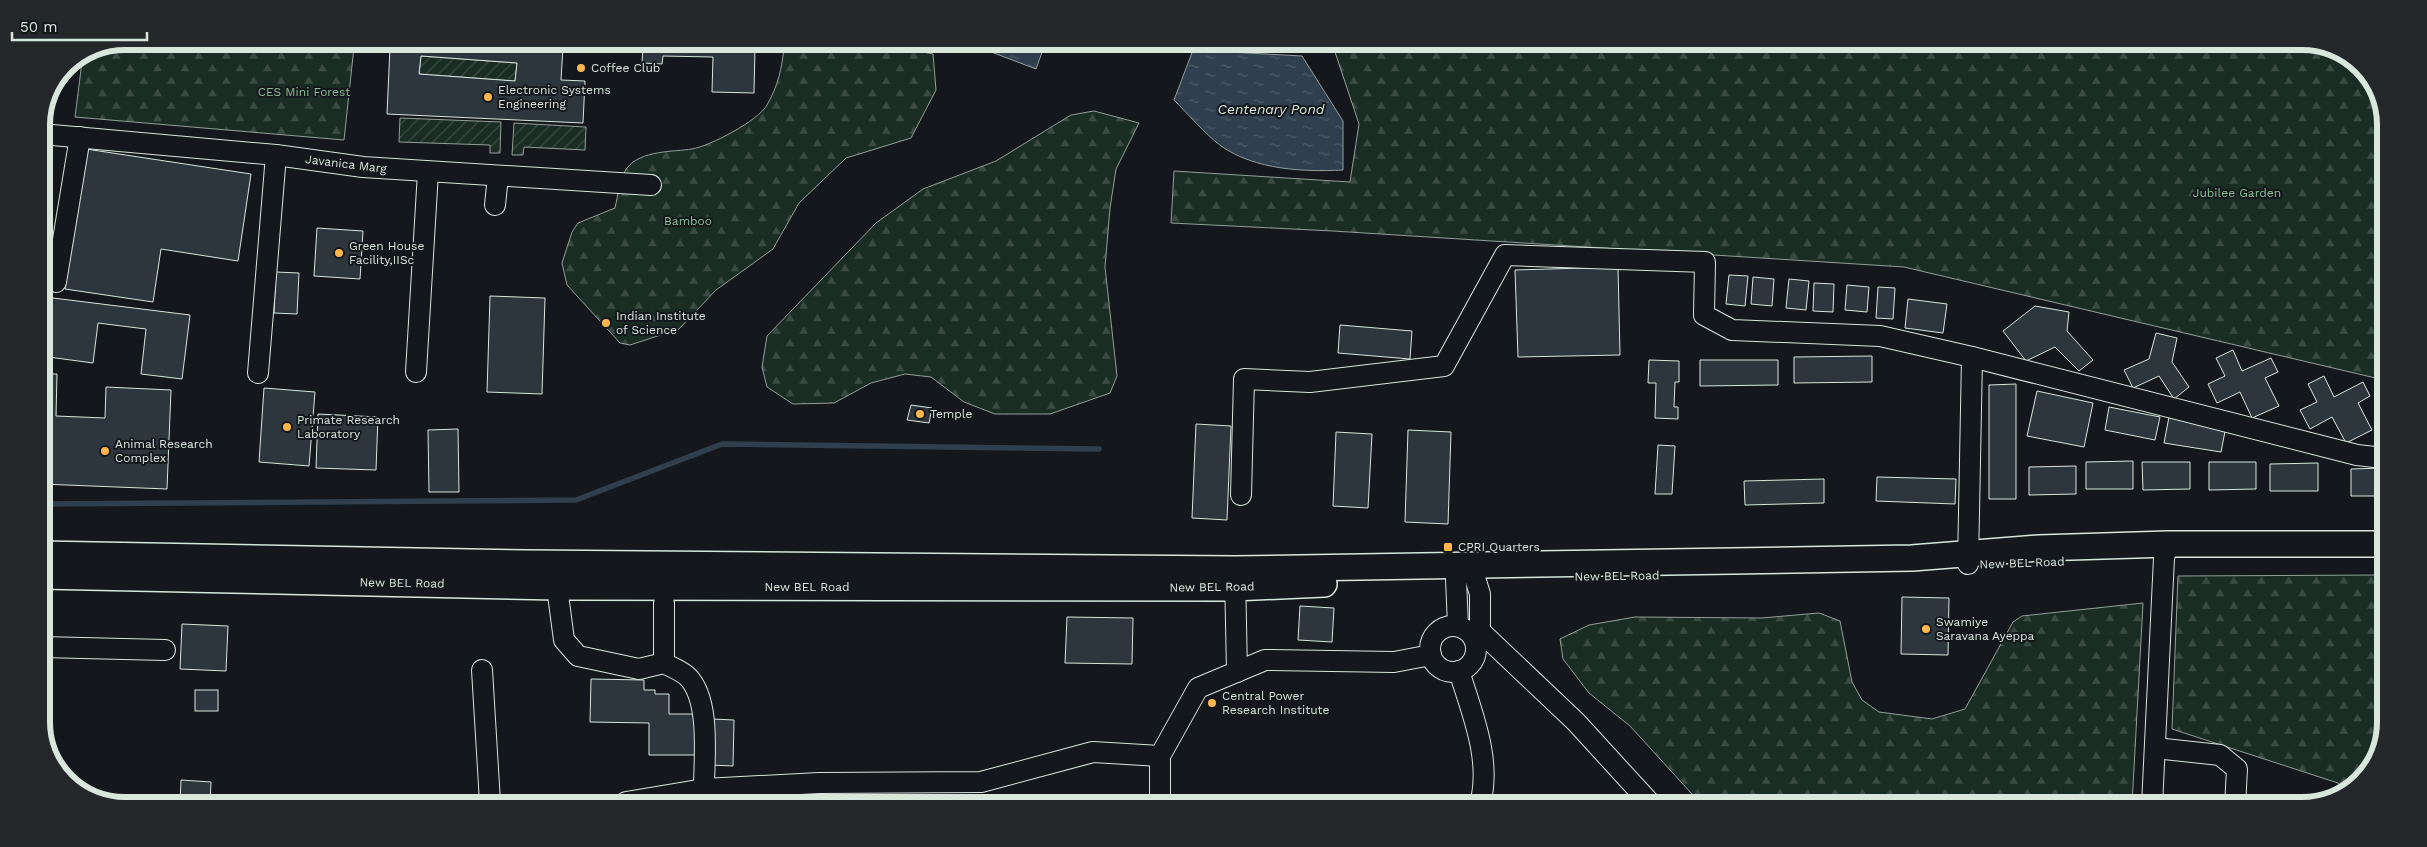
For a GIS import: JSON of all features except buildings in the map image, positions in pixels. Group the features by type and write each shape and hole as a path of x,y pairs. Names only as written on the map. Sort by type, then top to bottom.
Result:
{"main road":[{"name":"New BEL Road","path":"50,554 1235,579 2377,544"},
{"name":"New BEL Road","path":"2166,551 2377,558"},
{"name":"New BEL Road","path":"50,576 557,586 1235,579 1466,579 1908,569 1969,558"}],"street":[{"name":"Javanica Marg","path":"50,135 276,155 363,167 651,185"},
{"path":"56,282 80,137"},
{"path":"258,373 276,155"},
{"path":"416,372 428,172"},
{"path":"495,205 498,176"},
{"path":"1241,495 1244,379 1310,382 1444,366 1505,255 1705,262 1704,315 1732,330 1880,336 1972,357 2357,455 2377,457"},
{"path":"1969,558 1972,357"},
{"path":"2152,797 2166,551"},
{"path":"1235,579 1237,672"},
{"path":"1458,626 1466,579"},
{"path":"1466,579 1480,594 1480,631 1576,722 1645,797"},
{"path":"557,586 564,640 578,656 607,664 639,669 664,663 687,676 698,691 704,728 704,789"},
{"path":"664,603 664,663"},
{"path":"1458,626 1471,634 1476,648 1472,662 1460,671 1445,671 1434,662 1430,647 1436,633 1442,628 1458,626"},
{"path":"50,647 165,650"},
{"path":"1160,797 1160,756 1198,688 1265,660 1394,662 1431,655"},
{"path":"482,670 490,797"},
{"path":"1460,671 1474,719 1485,768 1481,797"},
{"path":"2155,748 2220,755 2237,769 2235,797"},
{"path":"656,797 704,789 819,783 982,782 1093,752 1160,756"}],"green space":[{"name":"CES Mini Forest","path":"354,50 344,140 75,117 82,64 110,51"},
{"name":"Bamboo","path":"784,50 914,50 933,54 936,90 911,138 846,158 799,203 773,249 716,290 679,329 630,345 620,343 567,285 562,263 572,232 578,223 615,208 623,176 633,162 649,155 700,147 733,132 754,118 762,111 771,98 781,70"},
{"name":"Jubilee Garden","path":"1334,50 2317,51 2344,63 2362,79 2371,96 2377,120 2377,378 1904,267 1333,231 1171,223 1174,171 1350,182 1359,124"},
{"path":"421,56 517,63 515,81 419,74"},
{"path":"1094,111 1139,123 1116,169 1110,208 1105,267 1117,376 1110,393 1050,414 995,414 964,402 931,377 905,374 871,383 834,403 793,404 767,387 762,367 767,336 876,223 923,189 996,161 1071,115"},
{"path":"400,118 501,122 500,153 490,153 490,145 399,142"},
{"path":"514,123 586,127 585,150 524,147 523,155 512,155"},
{"path":"2377,575 2376,737 2362,768 2352,778 2341,786 2338,783 2172,729 2178,576"},
{"path":"2143,603 2132,797 1695,797 1630,726 1589,693 1563,659 1560,639 1589,625 1635,617 1762,618 1819,613 1840,621 1852,682 1862,700 1879,712 1932,719 1965,709 2013,622 2022,616"}],"water":[{"path":"986,50 1043,50 1036,69"},
{"name":"Centenary Pond","path":"1193,50 1302,56 1343,121 1343,170 1296,170 1264,165 1235,154 1221,146 1174,100"}],"waterway":[{"path":"50,504 576,500 722,444 1099,449"}],"place":[{"name":"Coffee Club","path":"581,68"},
{"name":"Electronic Systems Engineering","path":"488,97"},
{"name":"Green House Facility,IISc","path":"339,253"},
{"name":"Indian Institute of Science","path":"606,323"},
{"name":"Temple","path":"920,414"},
{"name":"Primate Research Laboratory","path":"287,427"},
{"name":"Animal Research Complex","path":"105,451"},
{"name":"CPRI Quarters","path":"1448,547"},
{"name":"Swamiye Saravana Ayeppa","path":"1926,629"},
{"name":"Central Power Research Institute","path":"1212,703"}]}
